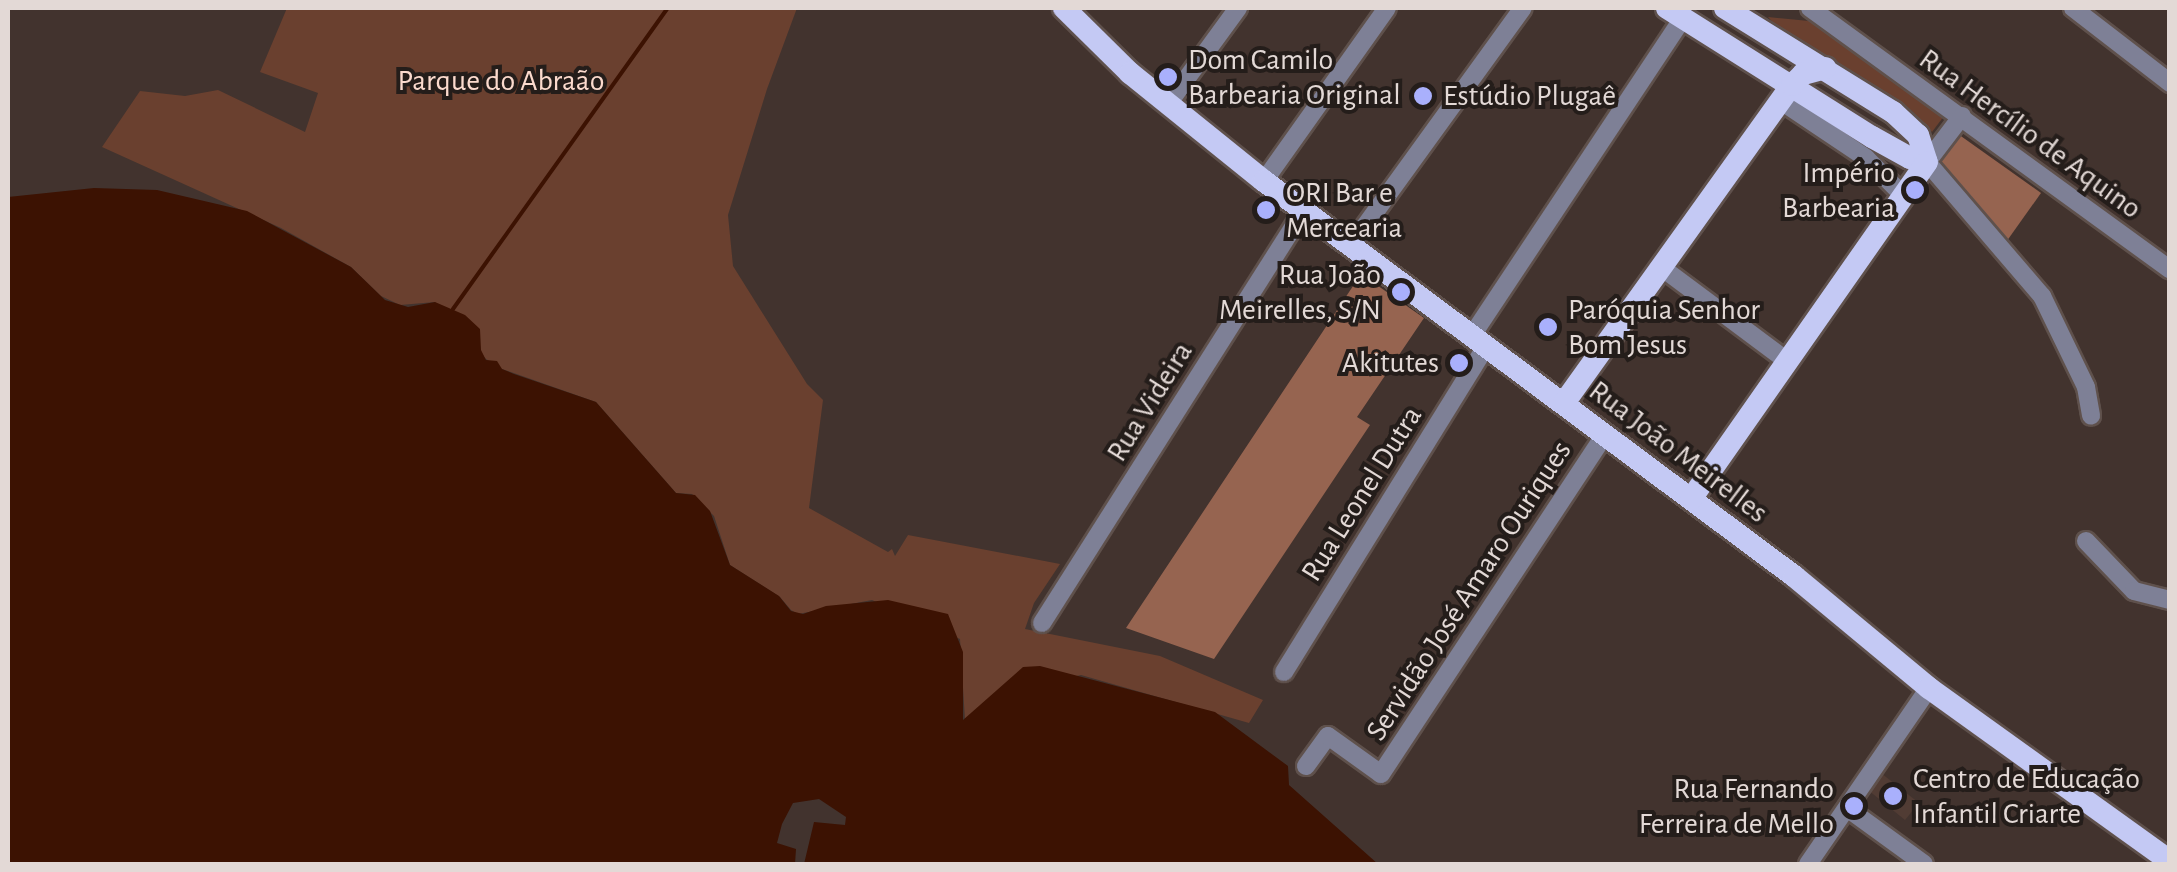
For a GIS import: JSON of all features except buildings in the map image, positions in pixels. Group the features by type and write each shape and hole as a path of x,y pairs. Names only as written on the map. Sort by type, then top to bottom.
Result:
{"main road":[{"name":"Rua João Meirelles","path":"1064,8 1168,104 1264,181 1691,499 1929,688 2170,860"},
{"path":"1724,8 1825,68 1908,124 1927,162"},
{"path":"1675,12 1786,93 1910,158 1927,162"},
{"path":"1564,403 1786,93 1803,74 1825,68"},
{"path":"1691,499 1927,162"}],"street":[{"path":"1168,104 1238,8"},
{"path":"1264,181 1387,8"},
{"path":"1352,244 1523,8"},
{"name":"Rua Hercílio de Aquino","path":"1810,8 2169,269"},
{"path":"2072,8 2170,84"},
{"name":"Rua Leonel Dutra","path":"1284,672 1675,12"},
{"path":"1786,93 1866,158 1903,195"},
{"path":"1962,116 1927,162 2042,296 2086,387 2090,416"},
{"name":"Rua Videira","path":"1042,623 1304,210"},
{"path":"1661,267 1786,361"},
{"name":"Servidão José Amaro Ouriques","path":"1306,766 1328,736 1381,774 1605,434"},
{"path":"2086,541 2134,591 2170,600"},
{"path":"1808,864 1929,688"},
{"path":"1847,808 1924,864"}],"shaded area":[{"path":"1958,134 2041,193 2004,245 1939,162"},
{"path":"94,188 157,190 247,211 351,267 385,300 408,307 435,302 465,315 480,329 481,350 486,360 497,361 502,369 514,374 596,402 676,493 695,495 710,511 730,565 779,596 791,611 803,614 826,606 888,600 948,614 963,652 963,720 1023,667 1040,666 1215,712 1288,766 1289,785 1378,864 804,864 814,822 845,825 846,817 819,799 793,803 782,824 777,843 796,849 795,864 8,864 8,197"},
{"path":"1361,274 1424,318 1357,417 1370,425 1214,659 1126,628"},
{"name":"Centro de Educação Infantil Criarte","path":"1881,773 1919,803 1905,820 1868,790"}],"green space":[{"name":"Parque do Abraão","path":"287,8 797,8 728,215 733,266 807,384 823,400 809,508 888,552 892,549 895,556 908,535 1060,564 1034,603 1025,629 1160,656 1263,700 1249,723 1081,675 993,695 965,720 960,639 872,600 798,614 791,610 780,597 730,565 714,516 692,494 676,493 596,402 502,369 486,359 435,302 400,305 381,296 351,267 281,228 102,147 140,91 185,96 218,90 305,132 318,93 260,72"},
{"path":"1768,17 1809,21 1944,116 1932,132 1912,111 1782,33"}],"waterway":[{"path":"453,309 668,8"}],"place":[{"name":"Dom Camilo Barbearia Original","path":"1168,77"},
{"name":"Estúdio Plugaê","path":"1423,96"},
{"name":"Império Barbearia","path":"1915,190"},
{"name":"ORI Bar e Mercearia","path":"1266,210"},
{"name":"Rua João Meirelles, S/N","path":"1401,292"},
{"name":"Paróquia Senhor Bom Jesus","path":"1548,327"},
{"name":"Akitutes","path":"1459,363"},
{"name":"Centro de Educação Infantil Criarte","path":"1893,796"},
{"name":"Rua Fernando Ferreira de Mello","path":"1854,806"}]}
